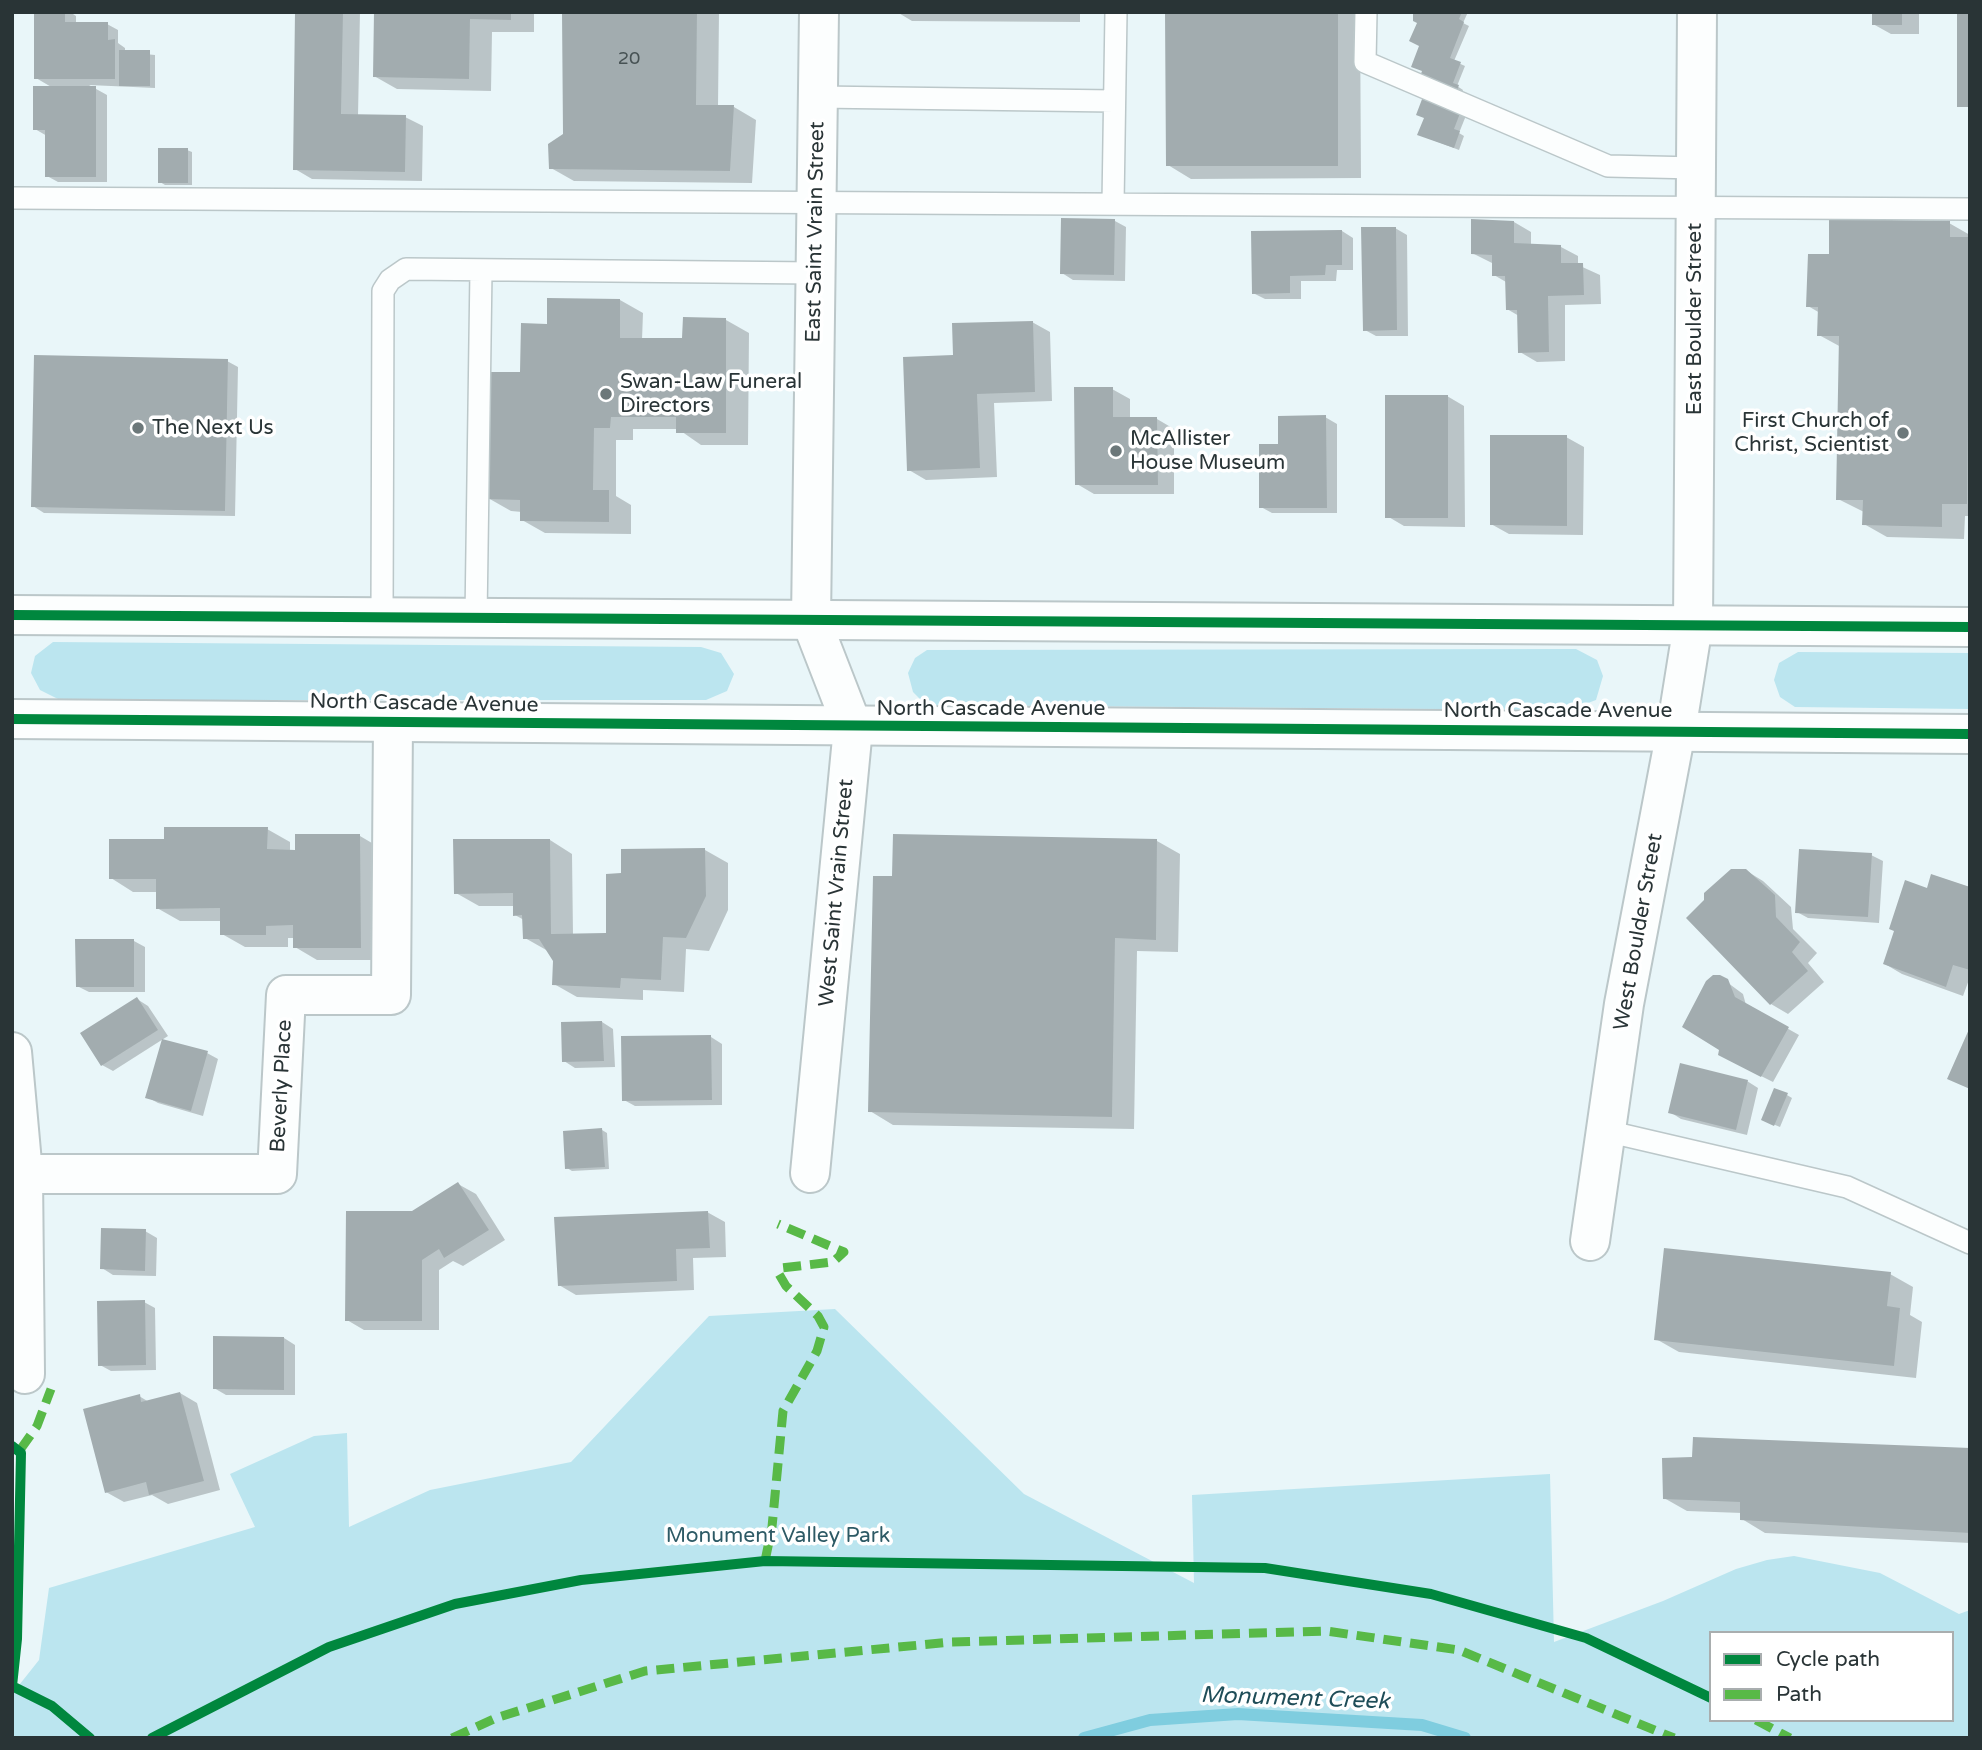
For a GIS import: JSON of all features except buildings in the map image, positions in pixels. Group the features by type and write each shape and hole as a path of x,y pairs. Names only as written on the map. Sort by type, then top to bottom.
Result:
{"main road":[{"name":"East Saint Vrain Street","path":"811,620 819,12"},
{"name":"East Boulder Street","path":"1693,625 1697,12"},
{"path":"12,615 1970,627"},
{"name":"West Saint Vrain Street","path":"810,1173 853,728 811,620"},
{"name":"West Boulder Street","path":"1590,1241 1624,1004 1676,731 1693,625"},
{"name":"North Cascade Avenue","path":"12,719 853,728 1970,734"},
{"name":"Beverly Place","path":"23,1174 277,1174 286,995 391,995 393,723"},
{"path":"12,1052 15,1120 23,1174 18,1332 25,1374"}],"lane":[{"path":"1113,204 1116,12"},
{"path":"1366,12 1365,62 1608,166 1696,168"},
{"path":"818,97 1114,102"},
{"path":"12,198 1970,209"},
{"path":"382,617 383,291 390,280 406,269 815,273"},
{"path":"475,618 481,270"},
{"path":"1606,1131 1847,1187 1970,1243"}],"green space":[{"path":"53,642 701,647 721,653 734,674 727,691 706,700 60,700 40,690 31,673 35,656"},
{"path":"1576,649 1597,660 1603,676 1596,700 1569,710 926,705 913,692 908,673 915,658 927,650"},
{"path":"1798,652 1970,653 1970,709 1795,707 1780,697 1774,680 1779,663"},
{"name":"Monument Valley Park","path":"835,1309 1024,1494 1194,1583 1192,1495 1550,1474 1554,1642 1663,1601 1736,1569 1767,1560 1794,1556 1880,1573 1959,1614 1970,1610 1970,1738 12,1738 12,1694 39,1660 49,1588 255,1527 230,1474 314,1436 347,1433 349,1527 430,1490 571,1462 709,1316"}],"waterway":[{"name":"Monument Creek","path":"1084,1738 1150,1720 1238,1714 1422,1725 1465,1738"}],"marked path":[{"path":"765,1561 772,1527 783,1411 817,1351 824,1327 818,1316 786,1286 779,1274 781,1268 833,1262 844,1252 778,1224"},
{"path":"20,1450 37,1426 51,1389"},
{"path":"452,1738 496,1718 645,1671 952,1642 1326,1631 1459,1650 1674,1738"},
{"path":"1760,1722 1790,1738"}],"cycle path":[{"path":"12,615 1970,627"},
{"path":"12,719 1970,734"},
{"path":"12,1446 21,1453 17,1639 12,1686"},
{"path":"152,1738 329,1647 455,1604 581,1580 765,1561 1265,1568 1431,1594 1586,1638 1709,1697"},
{"path":"12,1686 52,1706 90,1738"}],"place":[{"name":"Swan-Law Funeral Directors","path":"606,394"},
{"name":"The Next Us","path":"138,428"},
{"name":"First Church of Christ, Scientist","path":"1903,433"},
{"name":"McAllister House Museum","path":"1116,451"}]}
